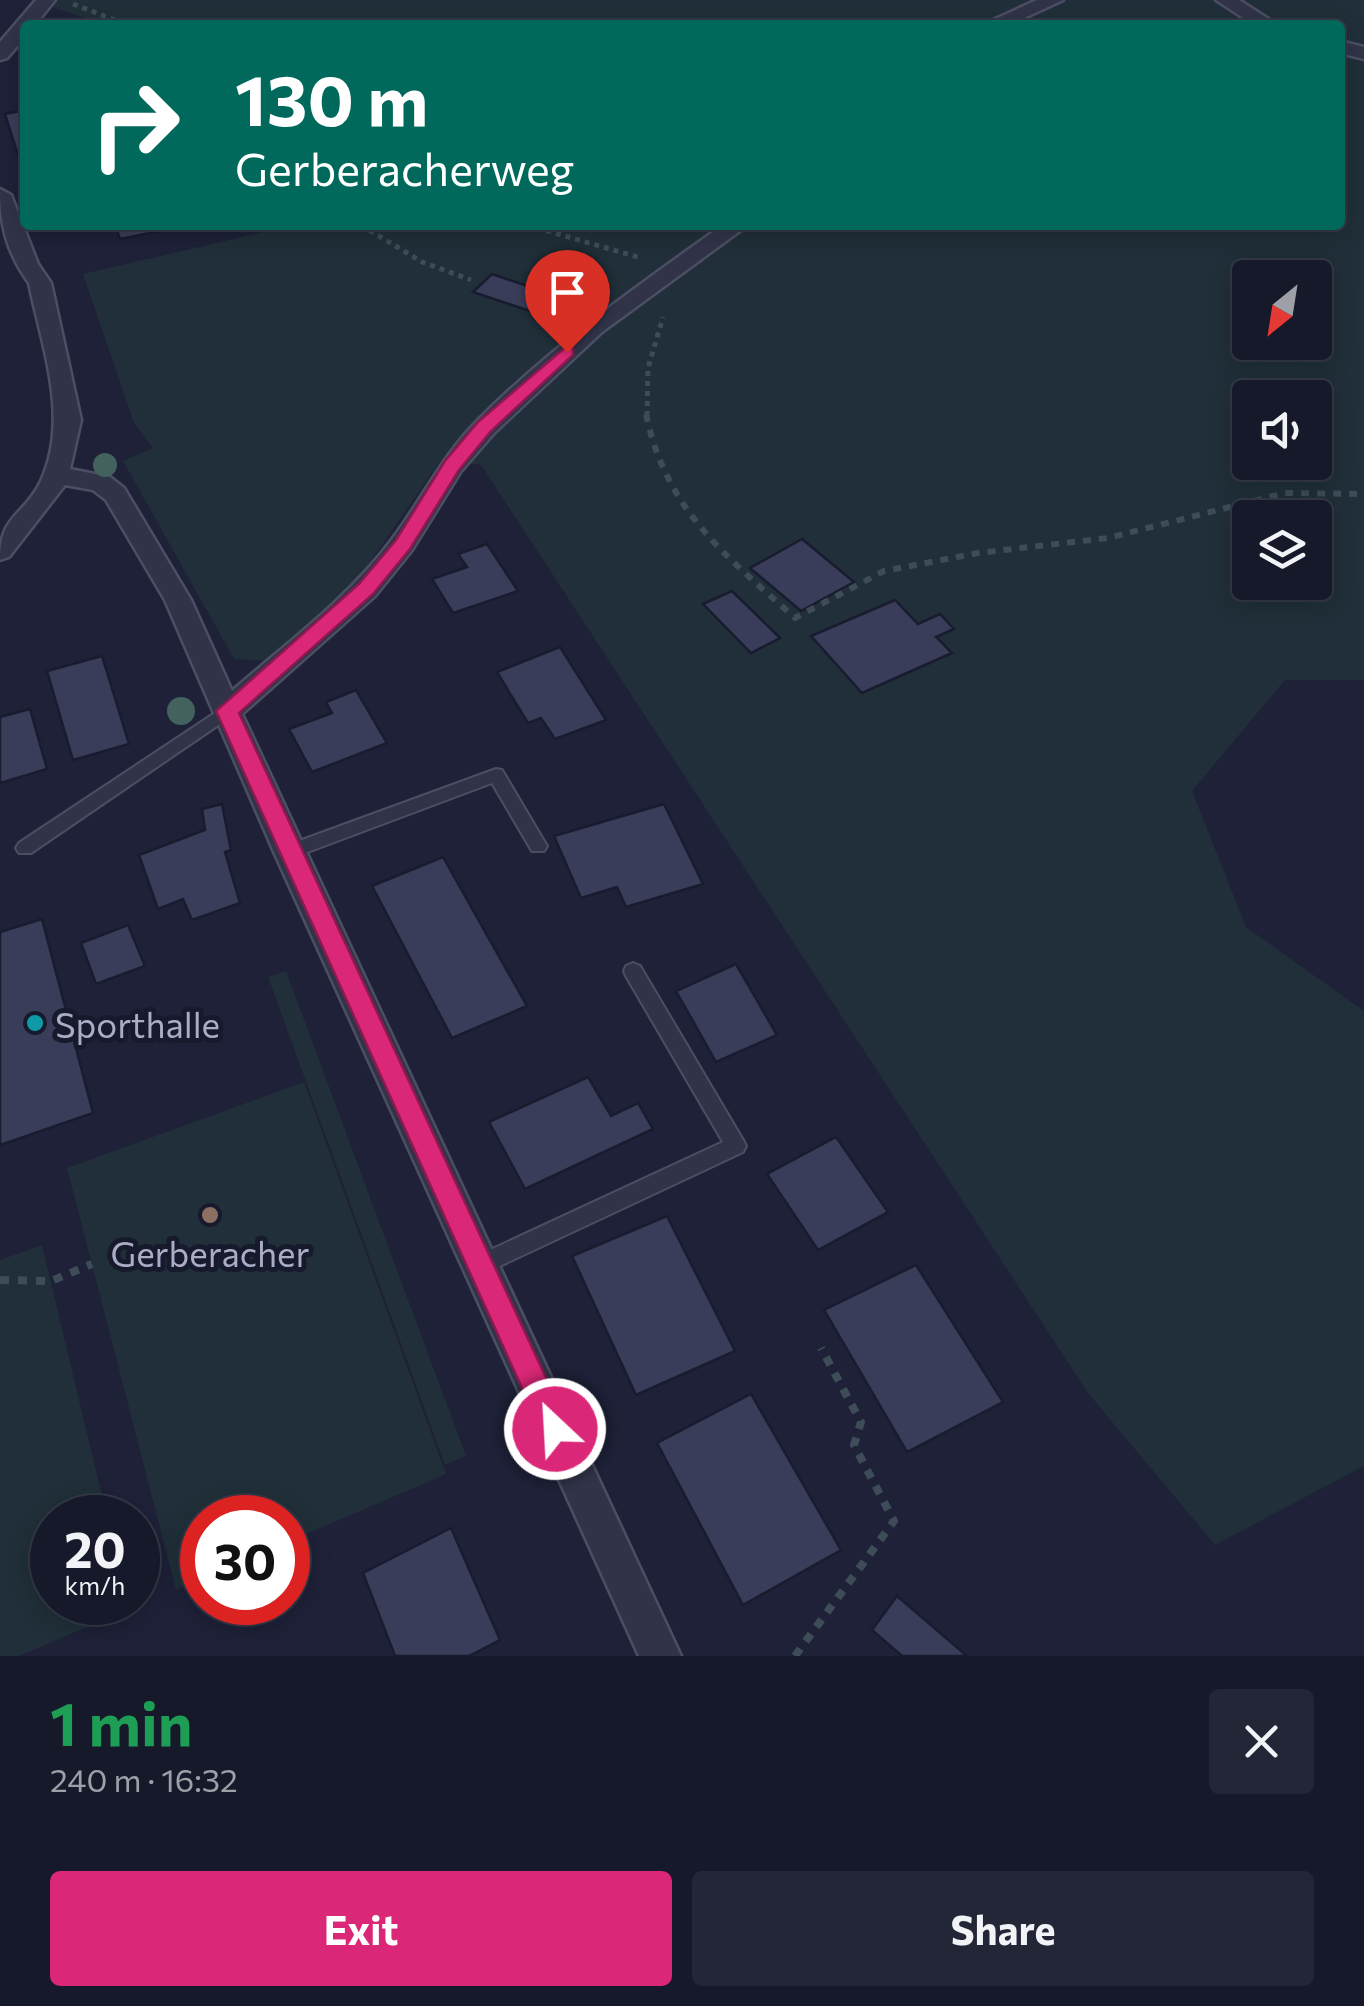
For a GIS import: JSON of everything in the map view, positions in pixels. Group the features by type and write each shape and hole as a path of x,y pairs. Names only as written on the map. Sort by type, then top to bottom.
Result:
{"street":[{"path":"29,20 46,0"},
{"path":"1004,20 1054,0"},
{"path":"1226,0 1260,20"},
{"path":"0,54 20,31"},
{"path":"0,195 27,265 40,283 69,420 58,475 0,550"},
{"path":"227,711 366,589 403,544 452,466 485,426 594,326 730,230"},
{"path":"0,271 27,265"},
{"path":"58,475 101,483 115,494 178,600 660,1656"}],"lane":[{"path":"26,848 227,711"},
{"path":"290,852 496,775 538,846"},
{"path":"480,1265 736,1146 634,972"}],"path":[{"path":"61,0 115,20"},
{"path":"370,230 422,262 471,280"},
{"path":"544,230 674,267 678,278 659,327 645,384 645,424 653,457 700,532 794,618 884,571 978,553 1108,538 1284,492 1364,494"},
{"path":"0,1280 51,1281 92,1264"},
{"path":"795,1656 894,1521 854,1444 861,1422 821,1348"}],"shaded area":[{"path":"1364,0 1364,680 1285,680 1192,791 1246,927 1364,1011 1364,1466 1215,1545 1088,1393 481,465 441,460 359,578 266,661 234,659 123,461 153,448 134,423 83,274 272,230 1345,230 1345,20 90,20 40,3"},
{"path":"286,971 466,1456 445,1465 268,977"},
{"path":"304,1082 446,1474 310,1533 310,1495 180,1495 180,1588 176,1590 160,1528 160,1495 151,1495 67,1168"},
{"path":"42,1245 102,1495 30,1495 30,1625 92,1625 19,1656 0,1656 0,1260"}],"building":[{"path":"20,111 20,161 5,114"},
{"path":"117,230 165,230 120,239"},
{"path":"492,274 551,294 533,312 473,292"},
{"path":"802,539 854,582 801,611 750,568"},
{"path":"487,544 518,591 453,613 432,579 467,567 458,554"},
{"path":"732,591 780,638 751,653 703,604"},
{"path":"895,600 918,624 940,614 954,629 936,637 952,653 862,693 811,636"},
{"path":"560,647 606,720 555,739 541,718 528,723 497,672"},
{"path":"102,656 129,744 73,760 47,671"},
{"path":"356,690 387,743 312,772 289,729 332,713 326,702"},
{"path":"30,709 47,769 0,783 0,717"},
{"path":"222,804 231,850 225,852 240,903 192,920 183,899 158,909 139,855 205,830 202,809"},
{"path":"664,804 703,884 626,907 617,887 581,898 554,836"},
{"path":"443,857 527,1006 452,1038 372,886"},
{"name":"Sporthalle","path":"42,919 93,1113 0,1145 0,932"},
{"path":"128,925 145,966 96,984 81,943"},
{"path":"736,964 777,1035 716,1062 676,991"},
{"path":"588,1077 611,1116 638,1103 653,1129 525,1189 489,1122"},
{"path":"836,1137 888,1212 818,1250 767,1174"},
{"path":"667,1216 735,1351 636,1395 572,1256"},
{"path":"916,1265 1003,1402 907,1452 824,1310"},
{"path":"751,1394 841,1550 743,1605 657,1443"},
{"path":"451,1528 500,1640 469,1656 395,1656 363,1573"},
{"path":"897,1596 967,1656 902,1656 872,1630"}],"place":[{"name":"Sporthalle","path":"35,1023"},
{"name":"Gerberacher","path":"210,1215"}],"route":[{"path":"555,1429 227,711 366,589 403,544 452,466 485,426 567,352"}]}
